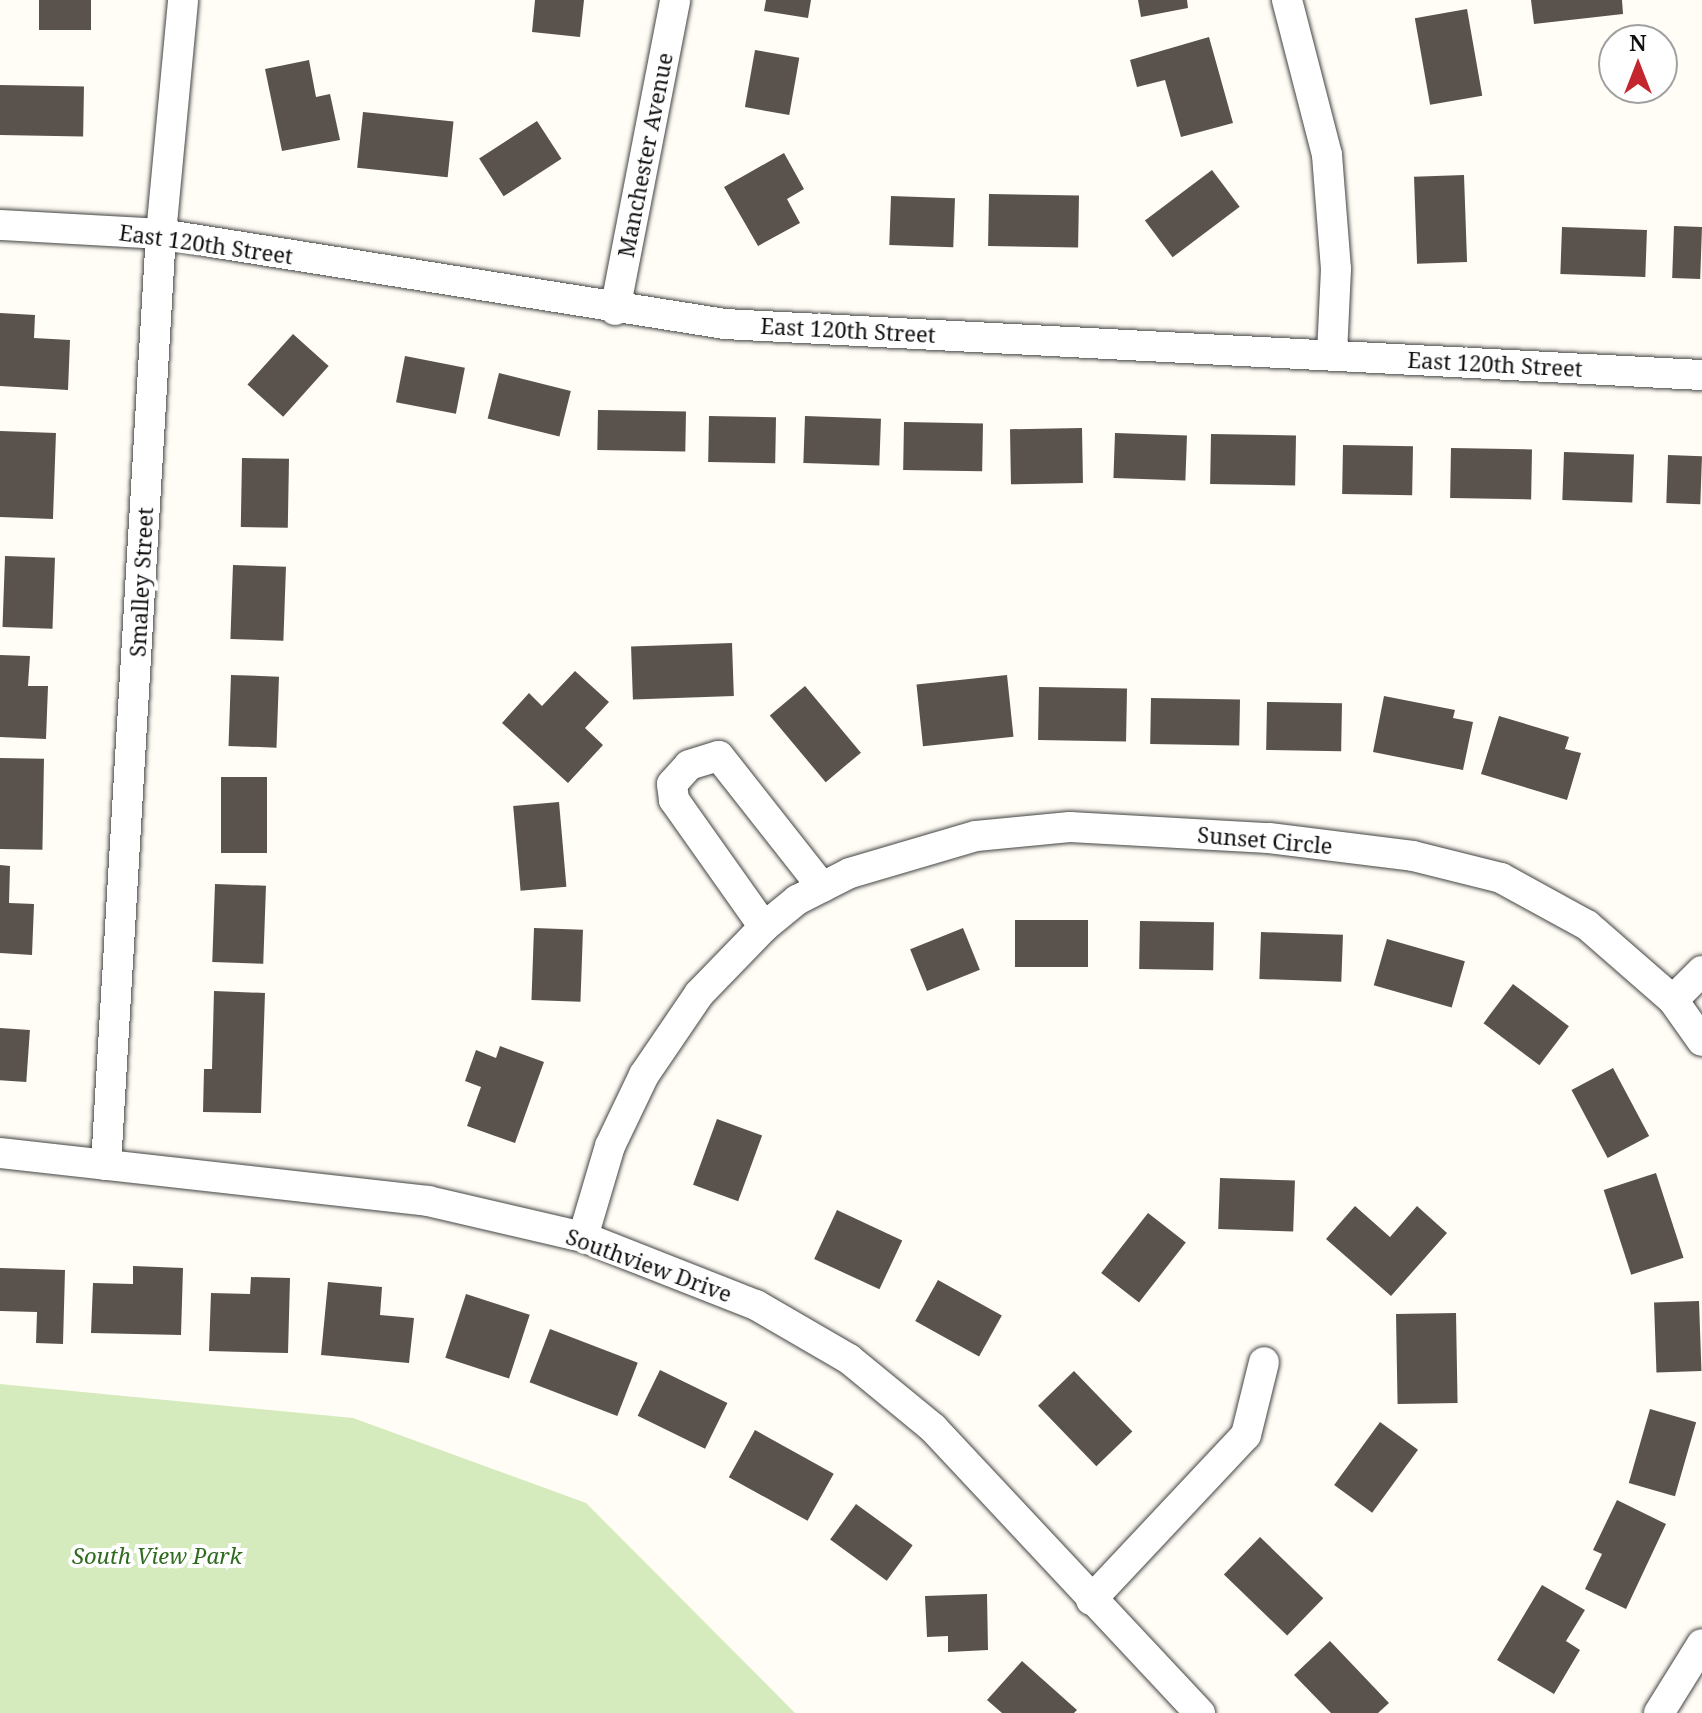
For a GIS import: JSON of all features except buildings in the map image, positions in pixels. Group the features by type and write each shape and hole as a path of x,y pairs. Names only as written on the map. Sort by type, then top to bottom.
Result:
{"street":[{"name":"Smalley Street","path":"106,1165 161,234 183,0"},
{"name":"Manchester Avenue","path":"615,310 675,0"},
{"path":"1287,0 1327,155 1336,269 1332,355"},
{"name":"East 120th Street","path":"0,225 161,234 615,310 725,324 1702,375"},
{"path":"764,927 674,800 672,784 689,765 719,756 822,887"},
{"name":"Sunset Circle","path":"583,1237 610,1146 644,1075 699,994 764,927 822,887 976,836 1070,827 1269,838 1413,856 1501,878 1587,925 1673,1000 1702,1041"},
{"path":"1673,1000 1702,971"},
{"name":"Southview Drive","path":"0,1153 428,1201 583,1237 756,1305 849,1359 933,1428 1200,1713"},
{"path":"1091,1600 1246,1435 1264,1362"},
{"path":"1659,1713 1702,1644"}],"green space":[{"name":"South View Park","path":"0,1384 353,1418 586,1503 795,1713 0,1713"}]}
